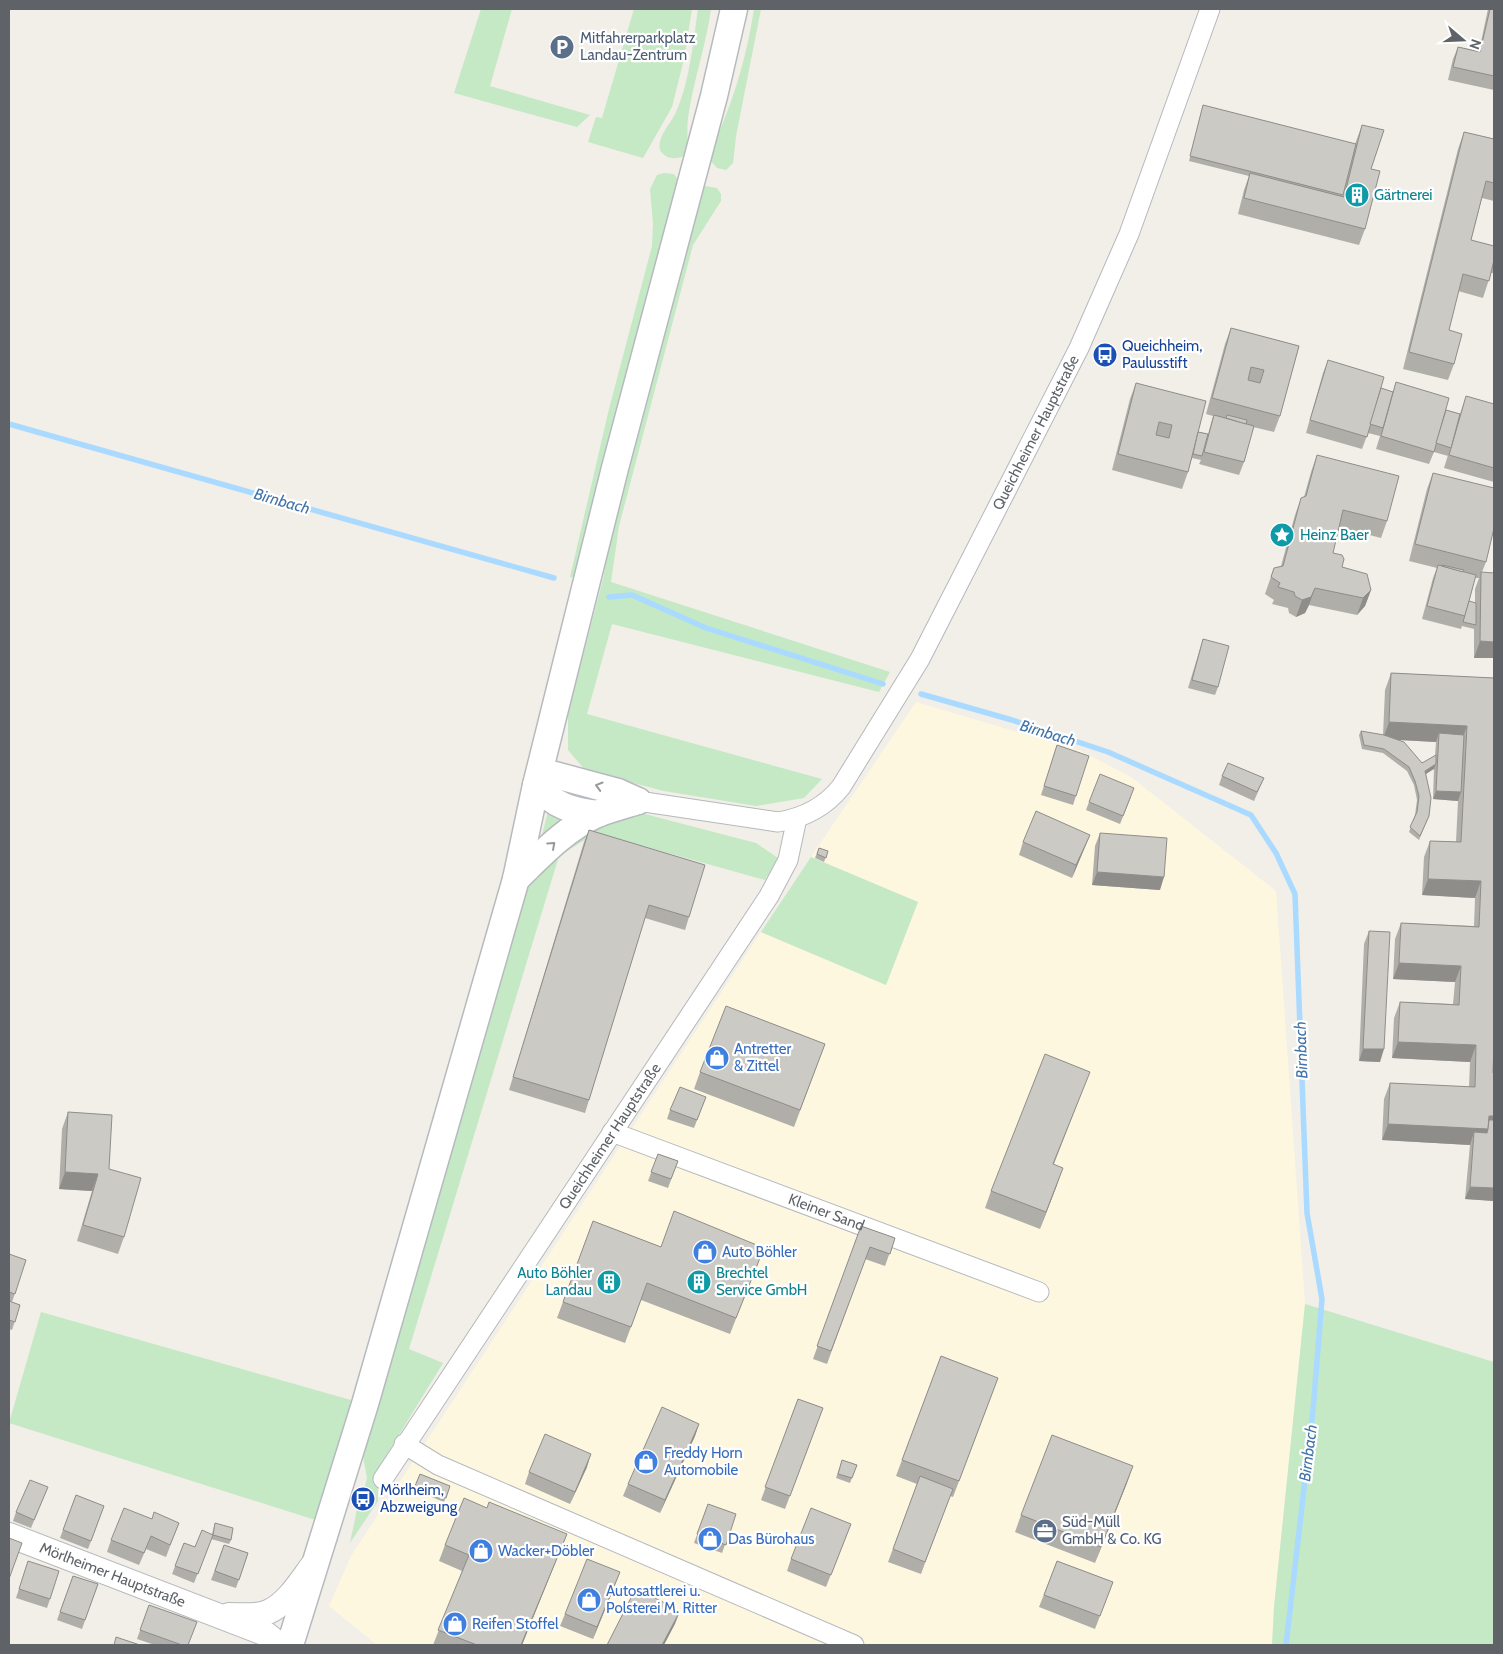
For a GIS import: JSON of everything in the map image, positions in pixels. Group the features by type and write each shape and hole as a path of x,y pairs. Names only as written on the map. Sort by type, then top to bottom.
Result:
{"main road":[{"path":"290,1645 319,1556 470,1045 516,879 538,778 615,468 714,96 734,9"},
{"path":"538,778 618,792 638,801"},
{"path":"538,778 552,802 563,807 598,814"},
{"path":"516,879 565,833 598,814 638,801"}],"street":[{"name":"Queichheimer Hauptstraße","path":"638,801 769,822 798,818 817,808 835,795 891,708 940,621 1070,368 1129,234 1210,9"},
{"name":"Queichheimer Hauptstraße","path":"383,1479 404,1444 769,896 788,860 798,818"},
{"name":"Kleiner Sand","path":"612,1132 1039,1292"},
{"path":"404,1444 438,1465 854,1645"},
{"name":"Mörlheimer Hauptstraße","path":"9,1535 266,1634 280,1645"},
{"name":"Mörlheimer Hauptstraße","path":"217,1615 254,1615 269,1612 291,1594 319,1556"},
{"name":"Mörlheimer Hauptstraße","path":"217,1615 247,1645"}],"shaded area":[{"path":"916,702 1081,751 1131,777 1276,891 1305,1304 1274,1607 1272,1645 377,1645 329,1606 351,1556 761,932 886,985 918,902 811,857"}],"green space":[{"path":"481,9 512,9 490,86 590,115 577,127 454,93"},
{"path":"634,9 692,9 684,59 672,107 643,158 588,142 596,117 602,118"},
{"path":"698,9 711,9 690,104 687,147 684,156 670,158 660,150 660,145 665,130 674,117 685,87"},
{"path":"754,9 761,9 736,136 733,163 726,170 717,168 710,160 711,150 738,81"},
{"path":"664,173 674,174 678,180 576,578 570,577 609,409 652,246 653,224 650,189 657,175"},
{"path":"705,186 717,188 721,194 721,201 693,245 619,526 611,582 890,672 879,692 612,624 587,714 822,779 804,798 756,806 664,791 586,771 568,750 568,713 603,579 614,518 700,189"},
{"path":"548,812 570,817 539,846"},
{"path":"641,813 756,843 778,858 765,880 596,833 559,856 409,1349 443,1363 378,1469 378,1501 350,1543 357,1509 366,1511 371,1497 363,1494 367,1478 363,1456 535,862 582,827"},
{"path":"811,857 918,902 886,985 761,932"},
{"path":"1305,1304 1494,1362 1494,1645 1272,1645 1274,1607"},
{"path":"41,1312 365,1404 328,1524 9,1423"}],"building":[{"path":"1490,9 1494,9 1494,76 1453,67 1458,47 1480,52"},
{"path":"1203,105 1356,144 1343,195 1190,156"},
{"path":"1362,125 1384,130 1371,169 1380,171 1365,229 1244,198 1250,173 1344,197"},
{"path":"1464,132 1494,139 1494,183 1486,181 1471,240 1494,246 1494,260 1489,281 1463,274 1449,330 1462,334 1454,364 1409,352"},
{"path":"1231,328 1299,346 1280,416 1212,398","holes":["1251,367 1264,370 1260,383 1248,380"]},
{"path":"1328,360 1384,377 1367,437 1310,420"},
{"path":"1396,382 1449,398 1434,452 1381,436"},
{"path":"1136,383 1206,401 1188,472 1118,454","holes":["1159,422 1172,425 1169,438 1156,435"]},
{"path":"1381,388 1393,392 1383,428 1370,424"},
{"path":"1466,396 1494,404 1494,468 1449,455"},
{"path":"1446,410 1460,414 1451,448 1436,443"},
{"path":"1214,415 1254,426 1244,462 1204,452"},
{"path":"1227,415 1247,420 1246,424 1226,418"},
{"path":"1198,432 1208,434 1202,456 1193,454"},
{"path":"1317,455 1399,476 1387,521 1343,510 1333,553 1342,555 1344,559 1342,567 1367,574 1371,590 1363,598 1315,588 1311,597 1302,600 1295,596 1294,592 1278,587 1280,583 1271,577 1274,568 1283,566 1301,498 1306,496"},
{"path":"1433,473 1494,488 1494,528 1486,562 1415,544"},
{"path":"1438,565 1476,575 1465,616 1427,606"},
{"path":"1442,565 1464,570 1463,572"},
{"path":"1481,572 1494,573 1494,642 1480,641"},
{"path":"1469,601 1476,603 1476,625 1463,622"},
{"path":"1203,639 1229,646 1218,687 1192,680"},
{"path":"1391,673 1494,678 1494,1116 1489,1116 1488,1129 1388,1124 1390,1083 1475,1087 1476,1045 1398,1042 1400,1002 1459,1005 1461,966 1399,963 1401,923 1479,927 1481,881 1428,879 1430,841 1461,842 1467,726 1389,722"},
{"path":"1361,731 1384,735 1404,742 1422,763 1436,755 1436,764 1425,771 1431,798 1429,816 1420,836 1410,827 1417,812 1419,796 1409,767 1384,749 1364,745"},
{"path":"1439,733 1464,735 1461,792 1436,791"},
{"path":"1057,745 1089,756 1076,796 1044,786"},
{"path":"1228,763 1264,778 1257,792 1222,776"},
{"path":"1100,774 1134,788 1123,816 1089,802"},
{"path":"1036,811 1090,835 1076,865 1023,842"},
{"path":"589,830 705,865 689,917 649,905 589,1100 513,1077"},
{"path":"1100,833 1167,838 1164,877 1097,872"},
{"path":"819,848 828,851 826,858 817,854"},
{"path":"1369,931 1390,932 1384,1049 1363,1049"},
{"path":"726,1006 825,1044 800,1110 700,1072"},
{"path":"1045,1054 1090,1072 1053,1164 1063,1168 1046,1212 991,1191"},
{"path":"680,1087 706,1097 697,1120 670,1110"},
{"path":"68,1112 112,1115 109,1169 141,1178 124,1237 83,1225 98,1174 65,1172"},
{"path":"1489,1120 1494,1120 1494,1188 1470,1187 1474,1132 1487,1133"},
{"path":"658,1154 678,1161 671,1179 651,1172"},
{"path":"674,1211 764,1248 736,1318 647,1283 631,1327 563,1302 593,1221 661,1247"},
{"path":"861,1226 895,1238 890,1254 870,1247 831,1351 817,1346"},
{"path":"9,1254 26,1260 15,1294 9,1292"},
{"path":"9,1301 20,1305 15,1322 9,1320"},
{"path":"941,1356 998,1378 959,1481 902,1460"},
{"path":"798,1399 823,1408 790,1496 765,1487"},
{"path":"662,1407 699,1424 665,1500 628,1484"},
{"path":"545,1434 591,1454 575,1492 529,1472"},
{"path":"1052,1435 1133,1466 1101,1547 1021,1515"},
{"path":"842,1460 857,1465 852,1478 838,1474"},
{"path":"420,1474 450,1486 446,1498 415,1486"},
{"path":"920,1476 953,1489 925,1562 893,1549"},
{"path":"30,1480 48,1487 34,1520 16,1512"},
{"path":"364,1490 372,1493 367,1506 359,1504"},
{"path":"76,1495 104,1506 91,1541 63,1530"},
{"path":"464,1498 487,1508 489,1502 567,1534 521,1645 477,1645 438,1630 469,1555 445,1545"},
{"path":"708,1504 736,1514 726,1545 697,1534"},
{"path":"124,1508 152,1519 154,1512 179,1523 170,1545 151,1536 144,1553 111,1540"},
{"path":"811,1508 851,1524 831,1575 791,1559"},
{"path":"215,1523 233,1528 231,1540 213,1535"},
{"path":"202,1530 213,1535 198,1574 175,1566 184,1543 195,1547"},
{"path":"9,1538 22,1543 9,1579"},
{"path":"224,1545 248,1553 239,1580 215,1571"},
{"path":"587,1559 620,1572 597,1627 565,1614"},
{"path":"28,1561 59,1571 50,1599 19,1589"},
{"path":"1057,1561 1113,1582 1100,1616 1044,1595"},
{"path":"73,1576 98,1584 85,1620 60,1612"},
{"path":"636,1588 680,1611 662,1645 607,1645"},
{"path":"149,1605 197,1622 188,1645 182,1645 140,1630"},
{"path":"116,1637 140,1645 114,1645"}],"waterway":[{"name":"Birnbach","path":"9,424 554,578"},
{"name":"Birnbach","path":"609,597 632,595 706,628 883,684"},
{"name":"Birnbach","path":"921,694 1012,720 1108,752 1251,815 1276,853 1295,894 1307,1213 1322,1299 1313,1410 1286,1645"}],"place":[{"name":"Mitfahrerparkplatz Landau-Zentrum","path":"562,47"},
{"name":"Gärtnerei","path":"1357,195"},
{"name":"Queichheim, Paulusstift","path":"1105,355"},
{"name":"Heinz Baer","path":"1282,535"},
{"name":"Antretter & Zittel","path":"717,1058"},
{"name":"Auto Böhler","path":"705,1252"},
{"name":"Auto Böhler Landau","path":"609,1282"},
{"name":"Brechtel Service GmbH","path":"699,1282"},
{"name":"Freddy Horn Automobile","path":"646,1462"},
{"name":"Mörlheim, Abzweigung","path":"363,1499"},
{"name":"Süd-Müll GmbH & Co. KG","path":"1045,1531"},
{"name":"Das Bürohaus","path":"710,1539"},
{"name":"Wacker+Döbler","path":"481,1551"},
{"name":"Autosattlerei u. Polsterei M. Ritter","path":"589,1600"},
{"name":"Reifen Stoffel","path":"455,1624"}]}
